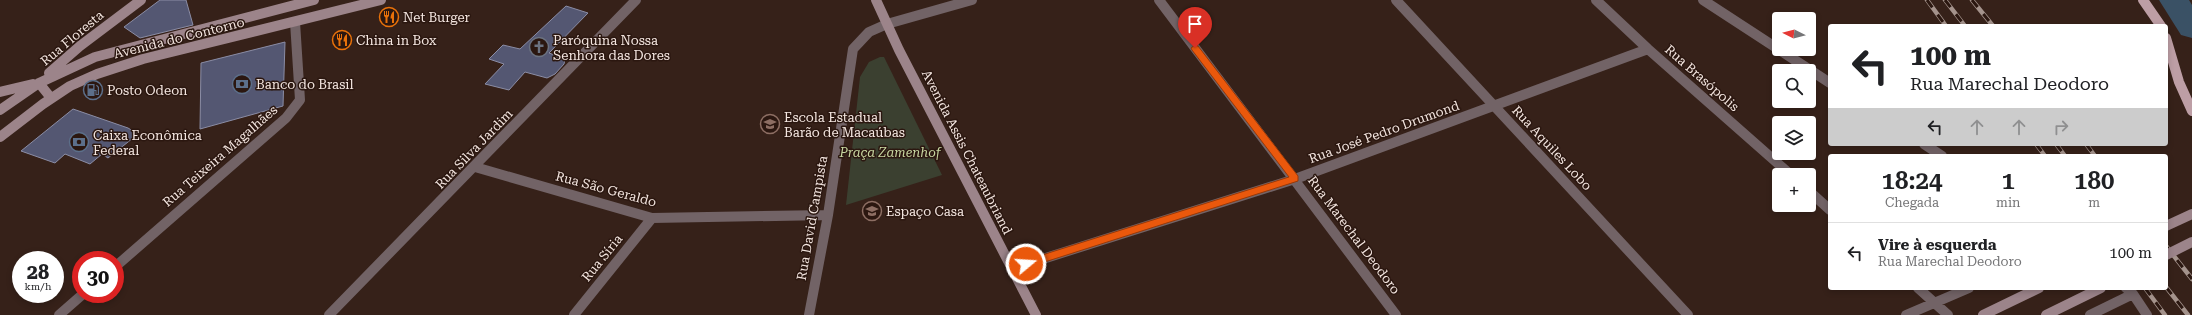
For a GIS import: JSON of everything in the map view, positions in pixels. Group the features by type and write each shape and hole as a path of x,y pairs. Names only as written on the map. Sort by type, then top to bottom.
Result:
{"main road":[{"path":"2143,0 2160,24"},
{"path":"2168,45 2179,82 2192,111"}],"street":[{"name":"Rua Floresta","path":"39,83 80,46 141,0"},
{"name":"Avenida do Contorno","path":"0,110 39,83 95,57 314,0"},
{"name":"Avenida do Contorno","path":"0,137 51,98 71,86 106,70 143,59 381,0"},
{"name":"Rua Silva Jardim","path":"329,315 475,168 636,0"},
{"name":"Avenida Assis Chateaubriand","path":"876,0 1036,315"},
{"name":"Rua David Campista","path":"808,315 828,215 853,49 869,32 887,24 972,0"},
{"name":"Rua Marechal Deodoro","path":"1159,0 1396,315"},
{"name":"Rua Aquiles Lobo","path":"1396,0 1688,315"},
{"name":"Rua Brasópolis","path":"1596,0 1648,49 1783,168"},
{"path":"1703,0 1828,82"},
{"name":"Rua Teixeira Magalhães","path":"124,258 294,110 300,100 295,22"},
{"name":"Rua José Pedro Drumond","path":"1011,268 1295,179 1494,107 1648,49"},
{"path":"0,92 39,83 51,98"},
{"path":"1927,146 1939,154"},
{"name":"Rua São Geraldo","path":"475,168 652,218 828,215"},
{"path":"1816,197 1828,208"},
{"path":"2168,225 2192,214"},
{"name":"Rua Síria","path":"574,315 652,218"},
{"path":"2168,255 2192,242"},
{"path":"1920,290 1948,315"},
{"path":"1906,315 1964,290"},
{"path":"1983,315 2035,290"},
{"path":"2046,315 2097,290"},
{"path":"2090,315 2129,291 2148,315"},
{"path":"59,315 73,303"}],"green space":[{"name":"Praça Zamenhof","path":"880,57 884,57 942,175 846,205 860,77 869,62"}],"building":[{"path":"160,0 186,0 193,25 140,38 124,27"},
{"name":"Paróquina Nossa Senhora das Dores","path":"566,6 588,13 549,53 565,59 564,64 555,74 547,78 525,72 509,90 485,84 504,64 489,59 503,45 520,49"},
{"name":"Banco do Brasil","path":"285,42 283,106 200,129 201,63"},
{"name":"Caixa Econômica Federal","path":"73,109 128,128 138,134 108,158 102,154 90,164 65,154 55,163 21,151"}],"waterway":[{"path":"2174,0 2192,28"}],"railway":[{"path":"1927,0 1945,24"},
{"path":"1945,0 1963,24"},
{"path":"1972,0 1991,24"},
{"path":"2038,146 2044,154"},
{"path":"2058,146 2064,154"},
{"path":"2088,146 2094,154"},
{"path":"2168,249 2192,279"},
{"path":"2146,290 2165,315"},
{"path":"2168,290 2188,315"}],"place":[{"name":"Net Burger","path":"389,17"},
{"name":"China in Box","path":"342,40"},
{"name":"Paróquina Nossa Senhora das Dores","path":"539,47"},
{"name":"Banco do Brasil","path":"242,84"},
{"name":"Posto Odeon","path":"93,90"},
{"name":"Escola Estadual Barão de Macaúbas","path":"770,124"},
{"name":"Caixa Econômica Federal","path":"79,142"},
{"name":"Espaço Casa","path":"872,211"}],"route":[{"path":"1026,264 1295,179 1195,48"}]}
